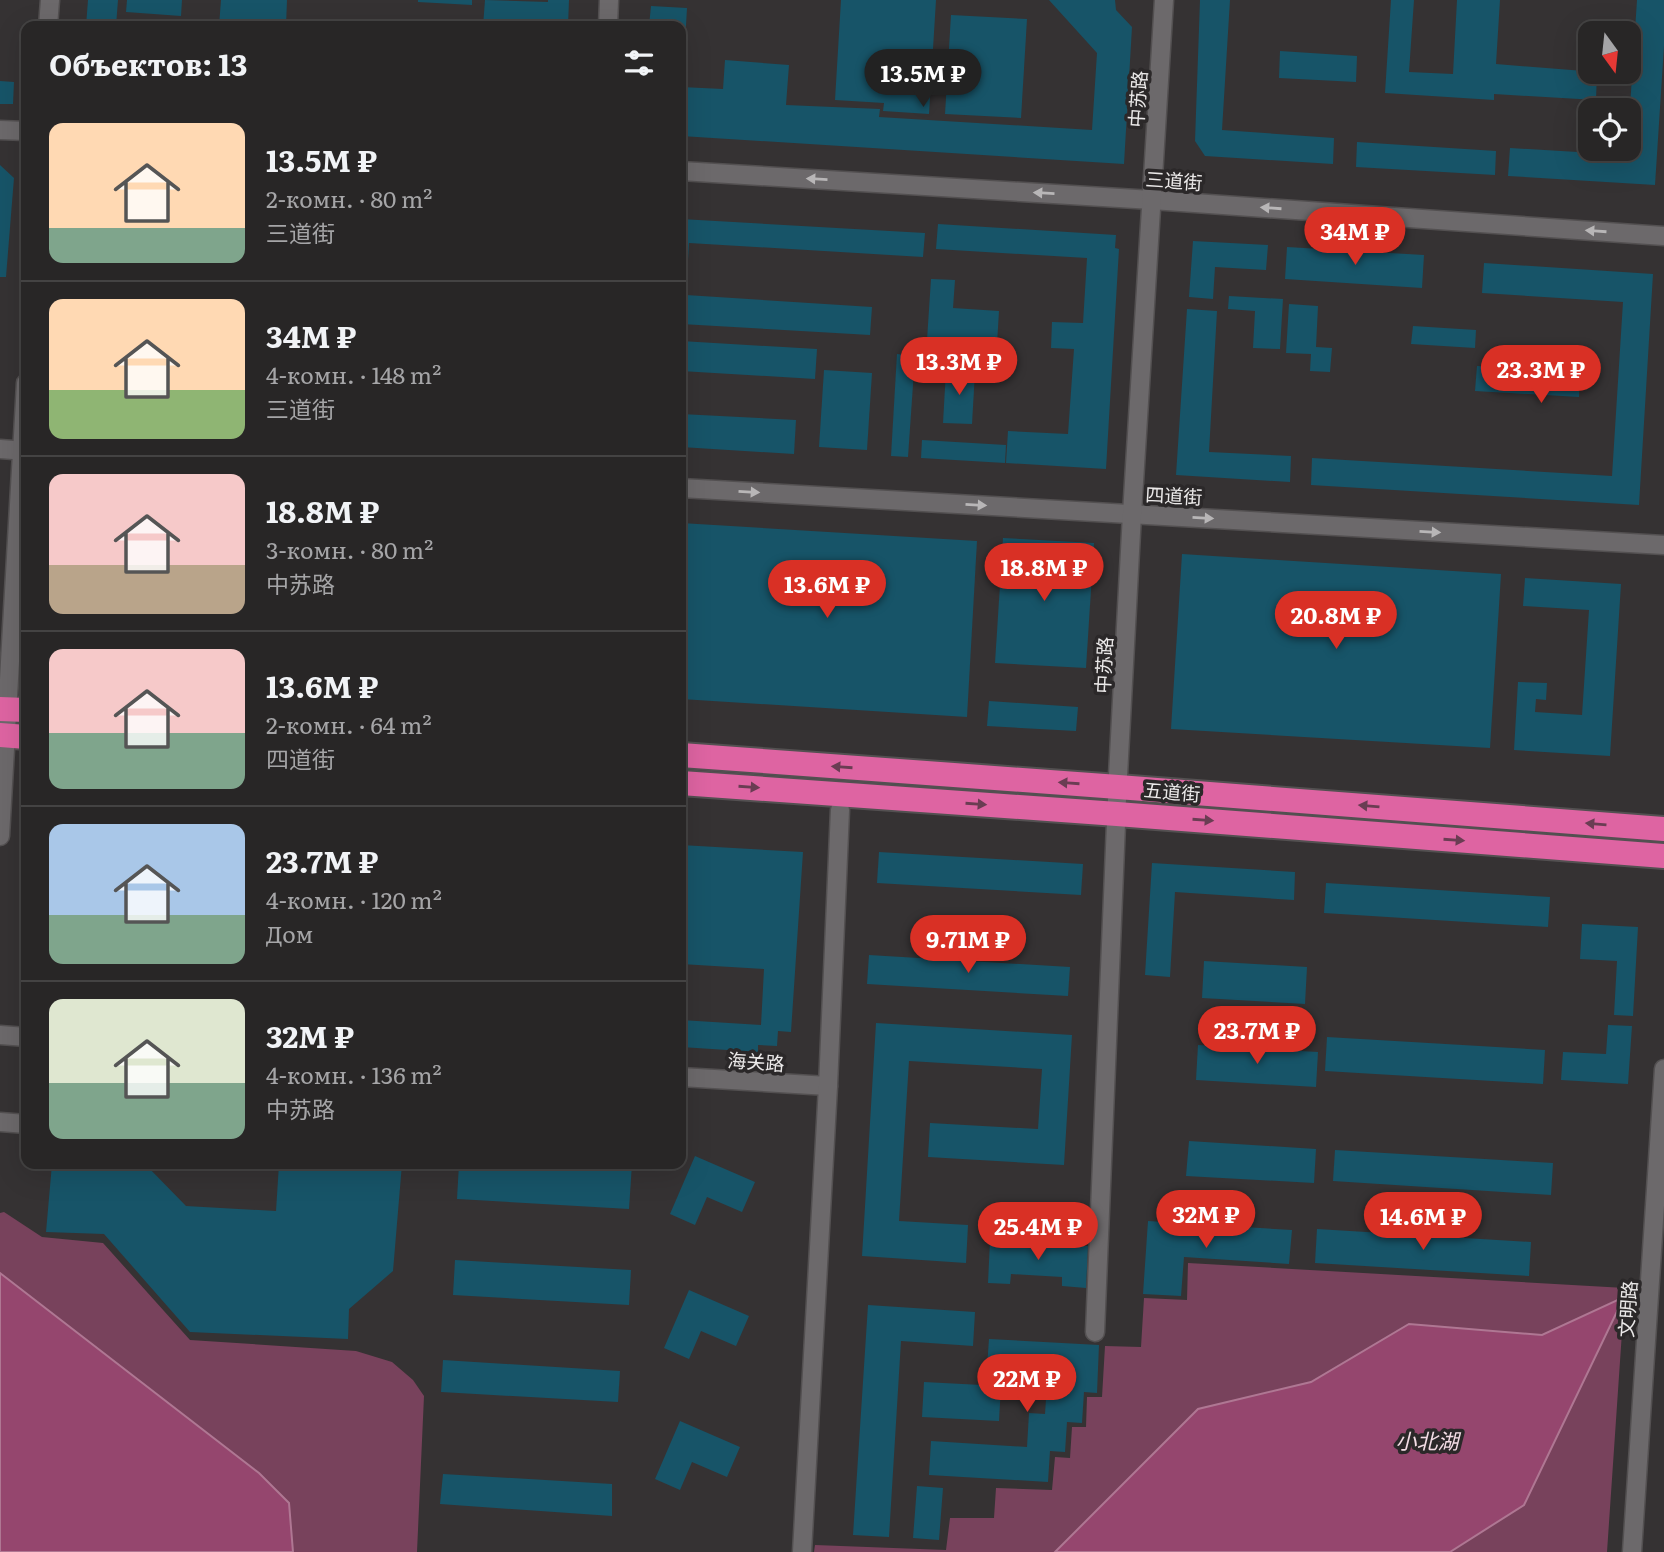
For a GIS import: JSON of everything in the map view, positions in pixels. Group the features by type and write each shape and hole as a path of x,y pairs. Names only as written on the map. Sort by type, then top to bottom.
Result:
{"highway":[{"name":"五道街","path":"686,755 1664,829"},
{"name":"五道街","path":"686,783 1664,856"}],"street":[{"path":"48,21 50,0"},
{"path":"608,21 609,0"},
{"name":"中苏路","path":"1095,1332 1132,514 1164,0"},
{"path":"0,130 21,131"},
{"name":"三道街","path":"686,171 1152,200 1664,236"},
{"path":"0,449 21,451"},
{"name":"四道街","path":"686,488 1664,545"},
{"path":"0,836 10,736 21,511"},
{"path":"802,1552 828,1086 840,810"},
{"path":"0,1035 21,1037"},
{"name":"文明路","path":"1632,1552 1664,1069"},
{"name":"海关路","path":"686,1077 828,1086"},
{"path":"0,1122 21,1124"}],"shaded area":[{"path":"4,1212 42,1237 103,1243 190,1340 356,1351 392,1362 413,1380 424,1396 417,1552 293,1552 289,1503 0,1275 0,1213"},
{"path":"1188,1263 1625,1288 1607,1552 1450,1552 1524,1505 1623,1297 1542,1335 1409,1324 1311,1382 1198,1409 1055,1552 814,1552 815,1545 946,1550 950,1518 994,1518 996,1488 1052,1490 1055,1457 1070,1458 1072,1427 1086,1427 1087,1397 1102,1397 1105,1346 1141,1347 1144,1298 1187,1300"}],"water":[{"path":"0,1273 259,1473 289,1503 293,1552 0,1552"},
{"name":"小北湖","path":"1624,1297 1524,1505 1450,1552 1055,1552 1198,1409 1311,1382 1409,1324 1542,1335"}],"building":[{"path":"88,0 118,0 116,21 86,21"},
{"path":"127,0 182,0 181,16 126,12"},
{"path":"221,0 287,0 286,21 219,21"},
{"path":"472,0 472,5 418,2"},
{"path":"485,0 569,0 568,21 483,21"},
{"path":"841,0 936,0 929,114 883,111 884,103 835,100"},
{"path":"1049,0 1115,0 1116,10 1132,27 1124,164 686,136 686,87 723,89 725,60 789,65 786,105 880,109 879,117 1092,130 1097,53"},
{"path":"1200,0 1230,0 1222,130 1334,138 1333,164 1205,156 1195,141"},
{"path":"1391,0 1414,0 1409,72 1453,74 1457,0 1500,0 1496,64 1578,70 1578,84 1597,84 1596,98 1578,99 1494,94 1494,100 1385,93"},
{"path":"1637,0 1664,0 1664,46 1655,185 1508,176 1510,148 1578,152 1578,161 1641,161 1641,98 1631,98 1631,84 1642,84 1642,21 1636,21"},
{"path":"651,6 687,8 686,26 686,21 650,21"},
{"path":"951,15 1027,19 1021,118 945,114"},
{"path":"1280,51 1357,56 1356,82 1279,78"},
{"path":"0,81 14,82 13,104 0,104"},
{"path":"1357,142 1496,151 1495,175 1356,167"},
{"path":"0,165 14,178 6,277 0,277"},
{"path":"686,219 925,233 923,257 689,243 686,295"},
{"path":"938,224 1116,235 1115,248 1119,249 1106,469 1006,463 1008,431 1068,434 1074,349 1051,348 1052,322 1083,323 1087,258 936,249"},
{"path":"1193,241 1268,245 1266,270 1215,267 1213,299 1189,297"},
{"path":"1287,247 1424,255 1422,288 1285,279"},
{"path":"1484,263 1653,274 1639,505 1311,485 1312,458 1612,476 1623,302 1482,293"},
{"path":"931,279 955,280 953,308 999,311 997,344 927,340"},
{"path":"686,295 872,307 870,335 686,324"},
{"path":"1229,296 1283,299 1280,349 1253,348 1255,311 1228,309"},
{"path":"1289,304 1318,306 1316,347 1332,348 1330,372 1310,371 1311,354 1286,353"},
{"path":"1187,309 1217,311 1209,452 1291,456 1290,482 1176,475"},
{"path":"1413,326 1476,330 1475,348 1411,344"},
{"path":"686,341 817,349 815,379 686,371"},
{"path":"897,354 915,356 908,457 891,456"},
{"path":"1477,366 1580,372 1579,397 1475,391"},
{"path":"824,370 872,373 867,450 819,447"},
{"path":"946,370 975,372 972,424 943,423"},
{"path":"686,414 796,420 794,454 686,447"},
{"path":"922,440 1006,445 1005,463 921,458"},
{"path":"686,523 977,541 967,717 686,699"},
{"path":"1003,538 1094,543 1086,668 995,663"},
{"path":"1182,554 1501,574 1490,748 1171,729"},
{"path":"1525,578 1621,584 1610,756 1514,750 1518,682 1547,683 1546,700 1536,699 1535,712 1582,715 1589,610 1523,606"},
{"path":"989,701 1078,707 1076,731 987,726"},
{"path":"686,845 803,852 791,1032 778,1031 777,1046 758,1045 758,1052 686,1047 686,1020 761,1025 764,969 686,964"},
{"path":"879,852 1083,864 1081,895 877,883"},
{"path":"1152,863 1295,872 1294,900 1175,892 1170,977 1145,975"},
{"path":"1326,883 1550,897 1548,927 1324,913"},
{"path":"1582,924 1638,927 1633,1016 1614,1015 1617,961 1580,959"},
{"path":"869,955 1070,967 1068,996 867,984"},
{"path":"1204,961 1307,967 1305,1004 1202,998"},
{"path":"876,1023 1072,1035 1064,1165 928,1157 930,1123 1038,1129 1042,1069 909,1061 899,1221 968,1225 966,1263 862,1256"},
{"path":"1608,1025 1632,1026 1628,1084 1561,1080 1563,1052 1606,1054"},
{"path":"1327,1037 1545,1050 1543,1084 1325,1071"},
{"path":"1198,1045 1318,1052 1316,1087 1196,1080"},
{"path":"1189,1141 1316,1149 1314,1183 1186,1176"},
{"path":"1335,1150 1553,1163 1551,1195 1333,1181"},
{"path":"695,1156 755,1182 742,1212 707,1197 695,1225 670,1214"},
{"path":"52,1169 150,1169 186,1206 276,1211 279,1169 402,1169 393,1271 349,1309 348,1339 190,1332 104,1234 46,1232"},
{"path":"459,1169 632,1169 629,1209 457,1199"},
{"path":"1148,1221 1292,1230 1289,1264 1184,1257 1181,1296 1143,1294"},
{"path":"1317,1229 1531,1242 1529,1276 1315,1263"},
{"path":"990,1241 1088,1246 1086,1288 1062,1286 1062,1277 1011,1274 1010,1284 988,1283"},
{"path":"455,1260 631,1270 629,1305 453,1295"},
{"path":"689,1290 749,1316 736,1346 701,1331 689,1359 664,1348"},
{"path":"868,1305 975,1312 973,1346 901,1341 889,1537 853,1535"},
{"path":"989,1339 1099,1345 1097,1393 1084,1392 1082,1423 1067,1422 1065,1452 1050,1451 1048,1482 929,1475 931,1441 1027,1447 1029,1413 1045,1414 1047,1384 1063,1385 1064,1371 987,1367"},
{"path":"443,1360 620,1371 618,1402 441,1392"},
{"path":"924,1382 1001,1386 999,1421 922,1417"},
{"path":"680,1421 740,1447 727,1477 692,1462 680,1490 655,1479"},
{"path":"443,1474 612,1484 612,1516 440,1504"},
{"path":"917,1486 943,1488 939,1540 913,1538"}]}
